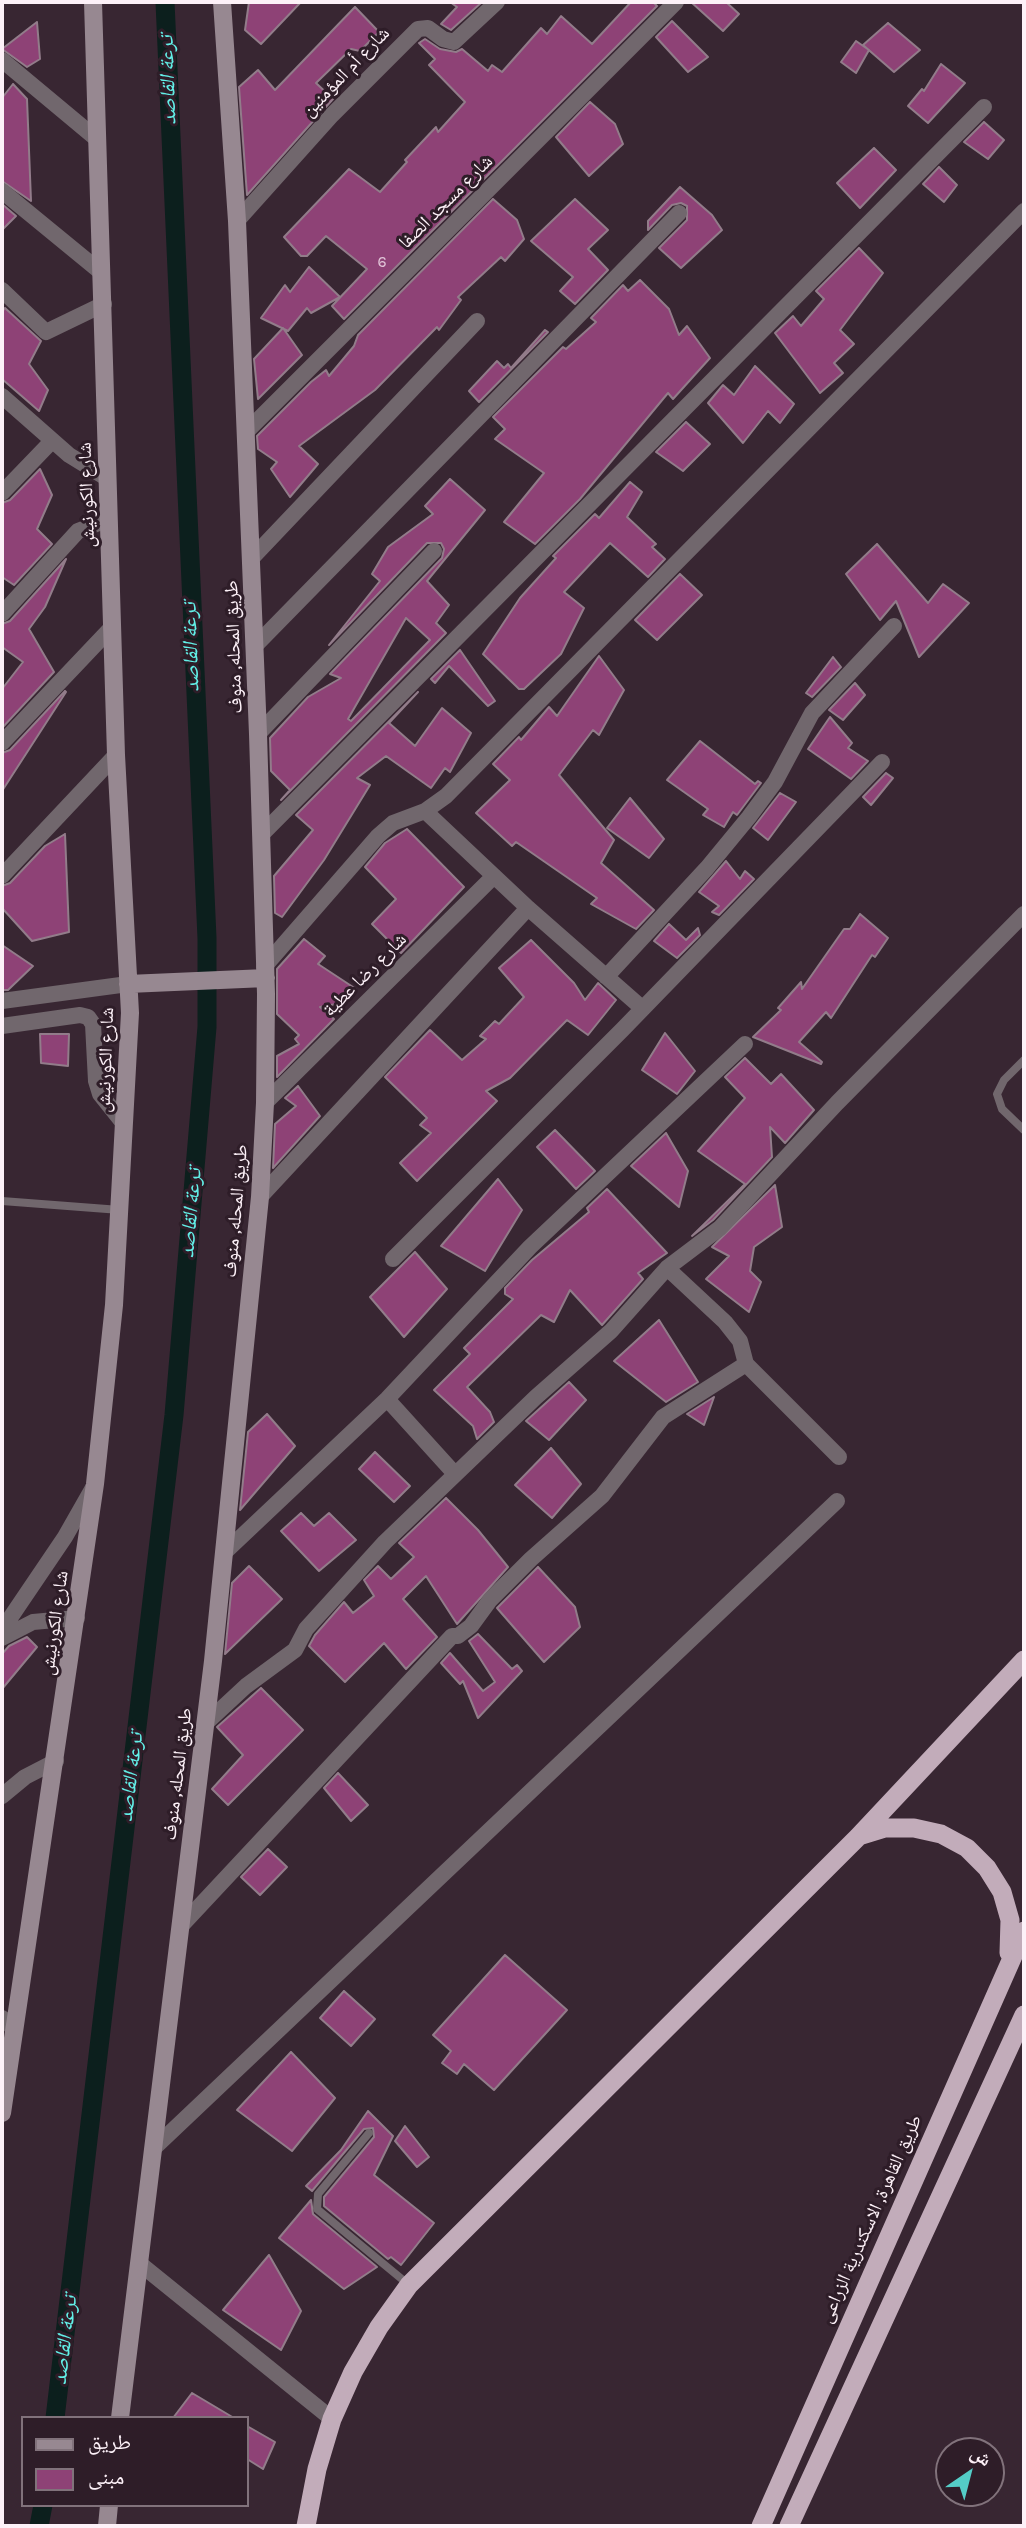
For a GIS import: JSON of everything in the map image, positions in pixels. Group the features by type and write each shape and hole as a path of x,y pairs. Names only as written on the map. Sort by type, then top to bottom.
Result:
{"highway":[{"path":"303,2524 332,2419 359,2361 409,2285 858,1837 1024,1660"},
{"path":"858,1837 885,1828 914,1828 941,1834 967,1848 981,1861 1002,1892 1010,1920 1010,1949 1003,1976"},
{"name":"طريق القاهرة, الاسكندرية الزراعى","path":"761,2526 1024,1931"},
{"path":"789,2526 1024,2015"}],"main road":[{"name":"شارع الكورنيش","path":"2,2113 5,2022 56,1761 95,1484 120,1210 124,1124 128,984 116,755 93,2"},
{"name":"طريق المحله, منوف","path":"120,2416 224,1553 260,1197 265,1103 265,973 255,646 237,221 222,2"},
{"path":"128,984 265,973"},
{"path":"107,2526 109,2507"}],"street":[{"name":"شارع أم المؤمنين","path":"237,221 332,115 418,29 428,28 443,39 453,42 497,2"},
{"name":"شارع مسجد الصفا","path":"246,432 676,2"},
{"path":"2,60 98,140"},
{"path":"261,835 984,107"},
{"path":"2,191 102,273"},
{"path":"265,973 385,829 402,818 425,811 452,790 1024,211"},
{"path":"255,646 679,213"},
{"path":"2,290 46,332 104,304"},
{"path":"251,559 477,321"},
{"path":"2,396 85,467 108,478"},
{"path":"2,494 52,441"},
{"path":"2,614 78,531 109,519"},
{"path":"258,734 434,551"},
{"path":"2,743 113,626"},
{"path":"606,977 732,837 775,782 812,713 894,626"},
{"path":"2,876 116,755"},
{"path":"393,1259 882,762"},
{"path":"425,811 528,908 642,1008"},
{"name":"شارع رضا عطية","path":"265,1103 494,876"},
{"path":"260,1197 528,908"},
{"path":"205,1724 246,1686 295,1650 306,1629 384,1542 536,1397 611,1331 667,1268 720,1228 837,1103 1024,914"},
{"path":"2,1002 128,984"},
{"path":"2,1026 80,1014 88,1017 93,1024 96,1081 100,1094 124,1124"},
{"path":"224,1553 387,1399 530,1247 744,1044"},
{"path":"667,1268 725,1322 740,1341 746,1364 839,1457"},
{"path":"181,1926 452,1636 458,1636 471,1626 490,1600 531,1559 602,1496 663,1417 746,1364"},
{"path":"387,1399 455,1474"},
{"path":"2,1630 65,1537 95,1484"},
{"path":"153,2150 837,1501"},
{"path":"2,1638 33,1622 77,1618"},
{"path":"2,1796 25,1777 56,1761"},
{"path":"139,2263 332,2419"}],"lane":[{"path":"1024,1060 1004,1080 997,1094 1002,1109 1024,1130"},
{"path":"2,1201 120,1210"},
{"path":"369,2133 318,2194 317,2209 409,2285"}],"building":[{"path":"249,2 301,2 261,44 245,30"},
{"path":"450,2 482,2 451,30 441,24 457,7"},
{"path":"631,2 653,2 657,6 344,319 332,306 367,269 326,236 307,256 301,256 284,237 349,169 380,192 436,127 438,132 465,102 429,65 435,59 419,43 425,39 440,49 456,52 462,49 488,71 492,65 502,72 541,28 547,34 561,16 592,44"},
{"path":"691,2 726,2 739,14 723,31"},
{"path":"355,7 379,32 360,51 351,49 316,83 333,99 247,195 239,87 258,70 275,90"},
{"path":"672,21 708,57 688,72 656,37"},
{"path":"37,22 40,59 27,67 2,49"},
{"path":"888,23 920,50 894,72 863,45"},
{"path":"856,41 869,50 856,73 841,62"},
{"path":"941,64 965,83 928,123 908,106 922,89 924,91"},
{"path":"13,84 27,99 31,201 2,181 2,98"},
{"path":"590,102 615,124 623,144 589,176 556,137"},
{"path":"984,122 1004,140 988,159 964,142"},
{"path":"874,148 896,170 860,208 837,183"},
{"path":"939,167 957,185 944,202 923,184"},
{"path":"680,187 712,215 722,230 681,268 659,248 687,220 687,206 681,203 672,205 648,230 648,221"},
{"path":"493,199 517,220 524,239 505,261 501,257 458,297 461,300 439,330 437,327 375,390 299,446 318,464 290,497 271,469 277,462 258,449 257,436 311,382 326,370 329,376 354,346 358,335"},
{"path":"575,199 608,230 588,249 608,270 575,304 560,291 573,277 531,241"},
{"path":"2,204 16,216 2,230"},
{"path":"859,248 883,273 840,330 854,344 834,363 843,373 820,393 775,333 793,316 801,326 824,299 816,291"},
{"path":"309,267 340,297 311,313 307,308 288,331 261,318 285,285 290,292"},
{"path":"640,280 669,309 679,335 687,326 710,358 673,399 668,393 580,499 535,544 504,522 544,473 495,439 505,429 493,417 563,347 566,349 596,322 591,318 623,285 628,291"},
{"path":"5,308 41,341 29,364 48,390 39,411 2,379 2,312"},
{"path":"283,328 302,355 258,399 254,359"},
{"path":"545,330 548,332 479,402 469,391 497,361 504,368 508,364 511,368"},
{"path":"755,366 794,404 780,423 768,411 743,443 708,403 723,385 734,395"},
{"path":"686,422 710,444 683,471 656,452"},
{"path":"40,469 52,495 37,529 52,544 14,585 2,577 2,503 10,500"},
{"path":"450,479 485,510 427,581 449,605 436,623 446,633 281,800 290,790 271,771 270,738 308,697 341,678 330,674 442,558 444,549 441,543 427,543 329,645 380,581 372,574 388,547 433,514 425,506","holes":["406,618 430,640 351,721 348,719"]},
{"path":"630,482 642,492 627,517 656,544 652,547 665,559 648,577 610,543 564,592 584,608 561,654 524,689 519,689 483,654 520,598 556,558 553,556 595,514 599,518"},
{"path":"877,544 928,603 943,584 969,603 919,657 896,601 880,620 846,574"},
{"path":"66,559 45,607 29,629 54,672 2,728 2,689 23,662 2,647 2,624 10,621"},
{"path":"680,574 702,595 657,640 635,620"},
{"path":"460,650 495,701 488,706 449,666 435,683 431,679"},
{"path":"599,656 624,690 599,735 593,730 559,775 614,840 601,863 654,910 636,929 591,904 597,898 516,842 512,846 476,813 510,780 493,764 519,737 521,740 549,707 557,716"},
{"path":"833,657 841,667 812,697 806,693"},
{"path":"855,683 865,695 843,720 829,710"},
{"path":"65,691 2,791 2,753 10,750"},
{"path":"418,692 389,723 415,746 442,708 471,733 450,772 445,768 431,788 386,756 357,778 370,785 324,860 282,917 275,913 274,876 313,830 296,815"},
{"path":"830,717 852,743 848,748 868,761 851,779 808,749"},
{"path":"700,741 755,784 758,781 761,783 737,815 733,812 724,827 703,815 708,809 667,780"},
{"path":"886,773 893,778 871,805 863,797"},
{"path":"780,793 796,802 768,840 753,828"},
{"path":"630,798 664,839 649,858 607,828"},
{"path":"407,829 464,887 401,953 372,924 396,899 365,867 385,843"},
{"path":"65,834 69,932 32,941 2,908 2,886 10,883 45,846"},
{"path":"726,861 740,879 745,871 754,879 719,915 712,912 719,906 699,892"},
{"path":"860,914 888,938 875,957 872,955 831,1018 826,1012 799,1042 822,1062 821,1064 753,1037 781,1010 778,1008 801,982 802,989 844,929 850,929"},
{"path":"669,924 686,940 698,928 700,935 677,958 654,941"},
{"path":"304,939 325,956 318,964 356,989 347,1002 320,1007 334,1019 277,1077 277,1056 299,1044 295,1039 299,1035 277,1014 277,969"},
{"path":"531,940 574,983 585,1000 598,983 616,1000 588,1035 567,1020 510,1078 486,1091 497,1101 417,1181 400,1163 431,1133 420,1125 427,1118 385,1077 430,1030 462,1060 486,1039 480,1036 495,1021 499,1024 524,997 499,968"},
{"path":"2,945 33,966 8,990 2,990"},
{"path":"665,1033 695,1071 677,1094 642,1070"},
{"path":"40,1034 69,1034 68,1066 41,1063"},
{"path":"745,1058 771,1084 781,1074 814,1110 785,1143 770,1127 772,1157 713,1220 692,1236 745,1184 698,1151 745,1098 725,1077"},
{"path":"298,1086 320,1116 273,1168 275,1124 296,1106 285,1098"},
{"path":"555,1130 595,1171 576,1189 537,1147"},
{"path":"666,1133 688,1171 679,1207 631,1166"},
{"path":"498,1179 522,1210 485,1271 441,1246"},
{"path":"775,1185 782,1227 754,1247 750,1271 761,1282 749,1312 706,1279 729,1256 712,1247"},
{"path":"607,1189 667,1253 638,1273 643,1279 602,1325 570,1290 554,1322 541,1315 467,1387 490,1412 494,1422 477,1439 473,1426 434,1390 470,1354 464,1348 513,1299 505,1294 505,1288 532,1260 589,1212 587,1208"},
{"path":"415,1252 447,1289 404,1337 370,1297"},
{"path":"659,1320 698,1382 666,1402 614,1361"},
{"path":"569,1382 586,1400 549,1440 526,1421"},
{"path":"714,1397 704,1425 687,1414"},
{"path":"267,1414 295,1446 240,1510 248,1432"},
{"path":"551,1448 581,1484 552,1518 515,1485"},
{"path":"375,1452 410,1486 394,1502 359,1469"},
{"path":"446,1498 478,1530 508,1567 457,1624 426,1576 403,1599 437,1637 406,1669 384,1643 345,1682 309,1646 315,1635 344,1602 353,1613 374,1596 364,1580 378,1566 391,1579 414,1557 399,1543"},
{"path":"301,1513 314,1526 329,1513 356,1540 319,1571 281,1531"},
{"path":"249,1566 282,1599 225,1654 232,1583"},
{"path":"538,1567 575,1607 580,1627 544,1662 497,1608"},
{"path":"478,1634 512,1669 517,1665 522,1671 478,1718 463,1681 460,1684 441,1663 450,1653 483,1691 495,1682 469,1641"},
{"path":"27,1637 37,1647 2,1689 2,1654 9,1646"},
{"path":"261,1688 303,1730 228,1805 212,1789 243,1755 217,1727"},
{"path":"338,1773 368,1805 351,1821 324,1788"},
{"path":"268,1849 287,1867 260,1895 241,1877"},
{"path":"505,1955 567,2010 494,2090 464,2064 457,2074 442,2063 451,2051 433,2035"},
{"path":"344,1991 375,2019 351,2046 320,2018"},
{"path":"291,2052 335,2098 292,2151 237,2110"},
{"path":"368,2111 393,2136 374,2175 434,2223 401,2265 391,2257 388,2259 324,2206 324,2197 374,2137 373,2128 364,2129 312,2191 306,2186 341,2150"},
{"path":"405,2126 429,2157 417,2167 395,2141"},
{"path":"311,2200 313,2214 377,2267 344,2289 279,2238"},
{"path":"269,2255 301,2311 281,2350 223,2310"},
{"path":"192,2393 231,2416 175,2416"},
{"path":"248,2427 275,2442 263,2469 248,2460"}],"waterway":[{"name":"ترعة القاصد","path":"55,2416 174,1415 207,1027 207,938 165,2"},
{"name":"ترعة القاصد","path":"39,2526 43,2507"}]}
